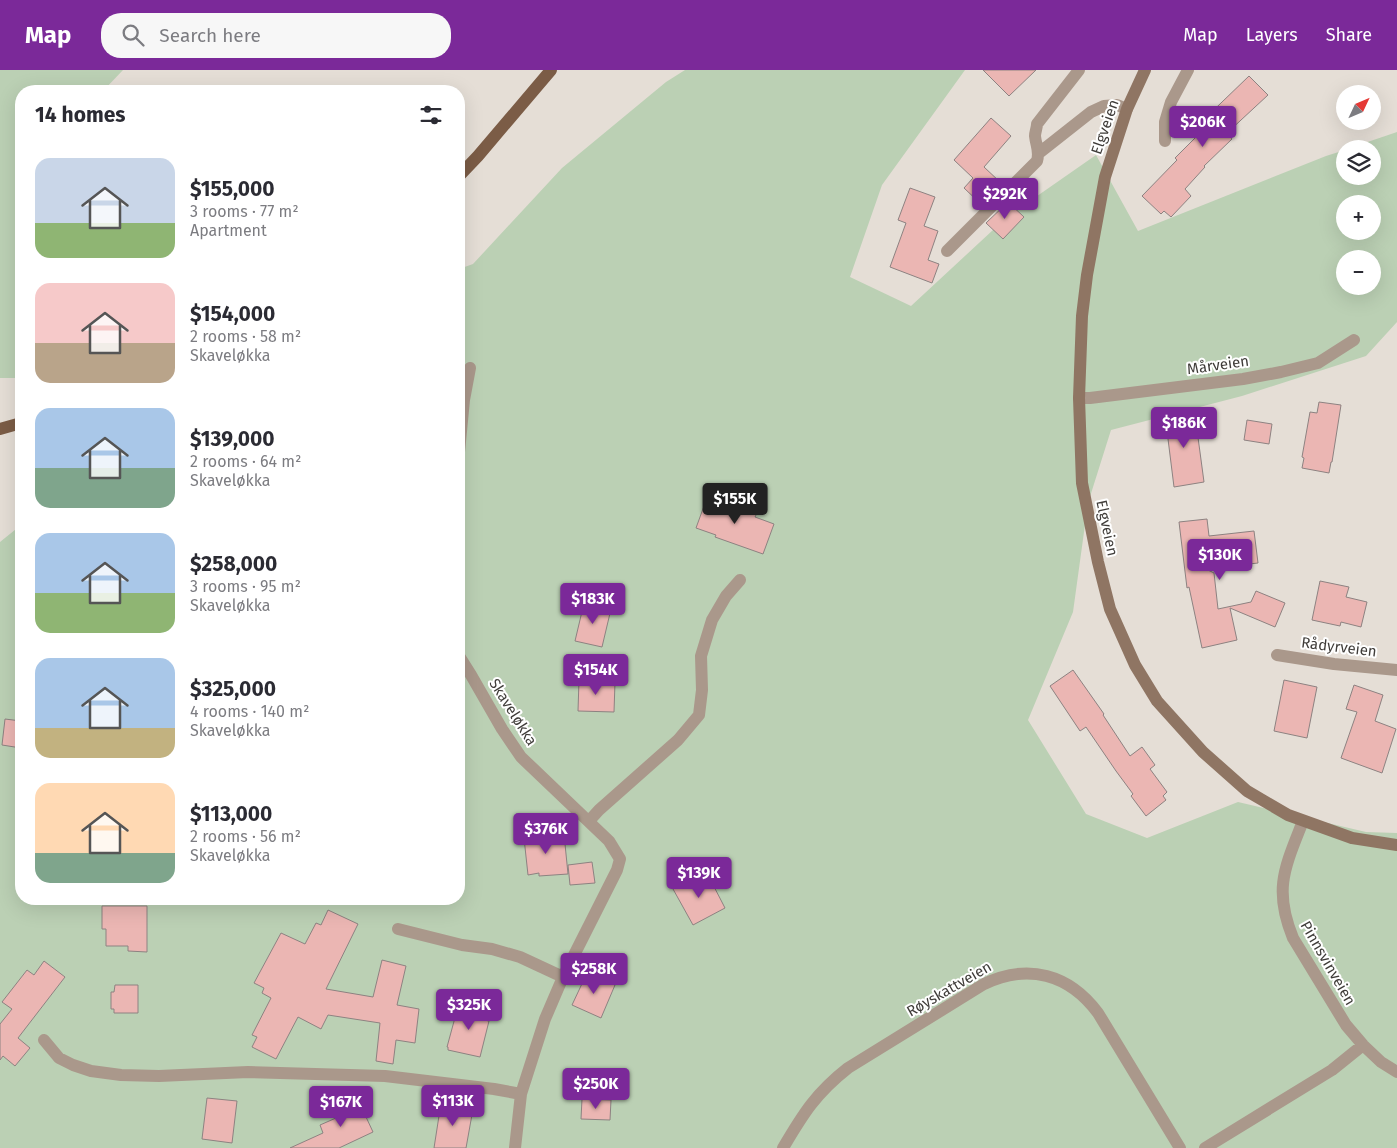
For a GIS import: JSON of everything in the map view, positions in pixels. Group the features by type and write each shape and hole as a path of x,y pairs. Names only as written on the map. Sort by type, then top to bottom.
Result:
{"main road":[{"path":"465,170 551,70"},
{"name":"Elgveien","path":"1145,70 1127,109 1105,177 1087,275 1082,316 1078,398 1082,483 1098,562 1110,609 1135,665 1157,701 1203,752 1247,791 1288,815 1352,838 1397,846"},
{"path":"0,429 15,425"}],"street":[{"path":"947,251 1037,161 1039,153 1035,134 1038,124 1079,70"},
{"path":"1165,141 1165,122 1171,102 1188,70"},
{"path":"1039,153 1091,112 1104,106 1117,105 1127,109"},
{"name":"Mårveien","path":"1078,398 1243,379 1282,372 1318,363 1354,340"},
{"path":"465,395 470,368"},
{"path":"590,821 599,810 678,740 699,714 702,690 700,656 712,620 726,596 740,580"},
{"name":"Rådyrveien","path":"1277,655 1334,664 1397,670"},
{"name":"Skaveløkka","path":"465,666 502,729 521,757 590,821 609,841 620,859 617,870 545,1018 521,1094 515,1148"},
{"name":"Pinnsvinveien","path":"1304,820 1287,861 1282,884 1283,908 1287,924 1293,938 1346,1025 1381,1062 1397,1072"},
{"path":"398,929 462,945 492,949 520,957 563,978"},
{"name":"Røyskattveien","path":"783,1148 800,1120 820,1093 833,1079 848,1068 984,984 997,978 1023,973 1037,974 1056,979 1080,992 1090,1002 1180,1148"},
{"path":"44,1040 59,1058 73,1065 91,1071 121,1075 159,1076 248,1072 385,1076 521,1094"},
{"path":"1205,1148 1332,1070 1363,1045"}],"green space":[{"path":"0,70 123,70 109,85 15,85 15,378 0,378"},
{"path":"685,70 965,70 882,185 850,277 911,306 1007,217 1096,155 1138,231 1336,153 1336,185 1381,185 1381,140 1373,140 1397,132 1397,322 1366,356 1242,396 1111,430 1088,503 1073,612 1028,720 1086,814 1147,838 1238,802 1366,832 1397,833 1397,1148 0,1148 0,542 15,530 15,905 465,905 465,267 473,264 562,168 666,82"}],"building":[{"path":"983,70 1036,70 1009,96"},
{"path":"1249,76 1268,95 1227,133 1232,139 1204,166 1185,189 1191,196 1171,217 1164,211 1161,214 1142,196 1199,134 1194,129"},
{"path":"991,118 1011,136 984,167 1000,182 993,189 996,191 982,205 964,188 973,178 954,160"},
{"path":"910,188 935,197 924,226 938,231 928,260 939,264 932,283 890,267 906,223 898,220"},
{"path":"1008,202 1024,217 1003,239 986,223"},
{"path":"1319,402 1341,405 1329,473 1302,468 1304,458 1302,457 1310,412 1317,413"},
{"path":"1192,411 1194,430 1197,430 1204,482 1174,487 1165,415"},
{"path":"1247,420 1272,424 1269,444 1244,440"},
{"path":"708,495 757,513 755,517 774,524 763,554 715,537 716,535 696,528"},
{"path":"1207,519 1209,536 1254,531 1258,563 1206,569 1214,573 1218,609 1251,602 1256,591 1285,603 1275,627 1230,608 1237,640 1202,648 1189,587 1187,588 1179,522"},
{"path":"1320,581 1349,587 1346,597 1367,602 1361,627 1341,622 1340,626 1312,620"},
{"path":"584,603 611,609 602,647 575,641"},
{"path":"1073,670 1104,714 1130,756 1142,747 1155,765 1150,769 1167,792 1163,796 1166,800 1146,816 1131,796 1133,794 1086,727 1080,731 1050,686"},
{"path":"579,680 615,682 614,712 578,711"},
{"path":"1284,680 1317,687 1307,738 1274,731"},
{"path":"1354,685 1383,695 1375,721 1396,729 1382,773 1341,758 1357,712 1346,709"},
{"path":"5,719 15,720 15,747 2,745"},
{"path":"564,834 568,874 539,876 539,873 528,875 524,838"},
{"path":"592,862 595,883 570,885 568,865"},
{"path":"708,875 725,908 693,925 673,889 690,880 692,884"},
{"path":"102,906 147,906 147,952 128,951 128,946 106,946 106,929 102,929"},
{"path":"328,910 358,924 326,989 373,997 382,960 406,966 397,1005 419,1009 415,1043 396,1040 393,1064 376,1061 380,1023 328,1015 321,1029 298,1017 276,1059 252,1047 257,1037 252,1035 271,998 262,993 264,988 254,983 281,933 305,944 316,923 321,925"},
{"path":"44,961 65,977 18,1038 30,1048 15,1066 3,1056 0,1060 0,1024 12,1009 2,1002 27,970 34,975"},
{"path":"587,973 615,985 601,1018 572,1005"},
{"path":"115,985 138,985 138,1013 114,1013 114,1009 111,1009 111,992 114,992"},
{"path":"464,1002 487,1008 484,1020 489,1021 480,1057 448,1050 447,1047 456,1014 461,1015"},
{"path":"352,1097 357,1106 360,1104 373,1132 339,1148 290,1148 323,1133 320,1125 336,1118 331,1107"},
{"path":"207,1098 237,1101 232,1143 202,1139"},
{"path":"582,1099 611,1100 610,1120 581,1119"},
{"path":"441,1103 473,1109 466,1148 434,1148"}]}
